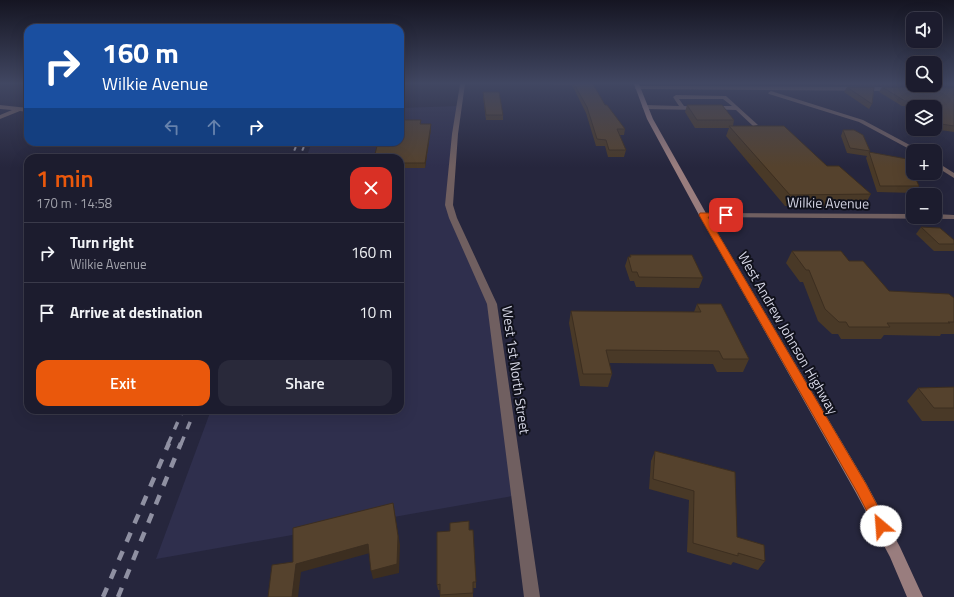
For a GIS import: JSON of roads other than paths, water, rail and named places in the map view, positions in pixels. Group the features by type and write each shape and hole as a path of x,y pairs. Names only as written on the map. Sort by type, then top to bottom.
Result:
{"main road":[{"name":"West Andrew Johnson Highway","path":"647,112 702,215 861,488 895,552 915,597"}],"street":[{"path":"0,117 12,112"},
{"name":"West 1st North Street","path":"458,112 450,205 453,218 492,304 532,597"},
{"path":"834,112 861,121 906,145"},
{"path":"942,168 954,176"},
{"name":"Wilkie Avenue","path":"702,215 954,218"}],"lane":[{"path":"740,112 755,125"}],"railway":[{"path":"293,154 296,146"},
{"path":"301,154 304,146"},
{"path":"168,444 181,414"},
{"path":"181,444 193,414"},
{"path":"103,597 169,443"},
{"path":"118,597 181,443"}]}
